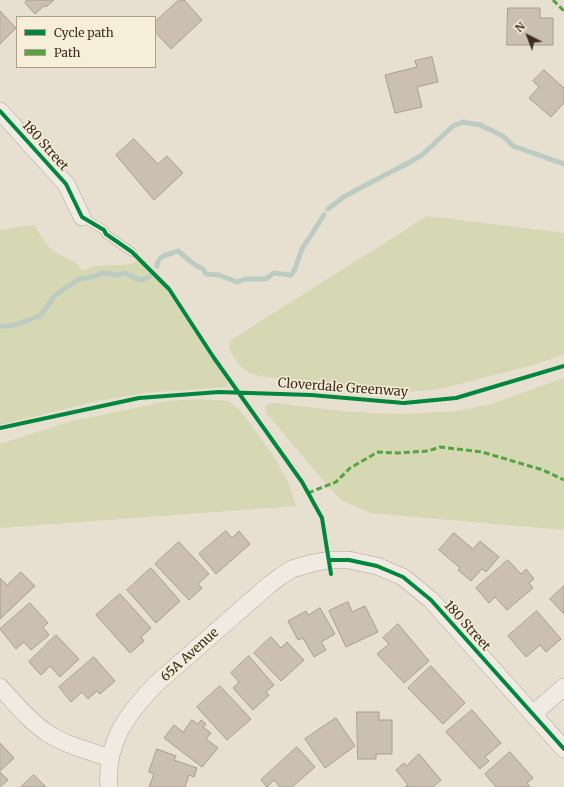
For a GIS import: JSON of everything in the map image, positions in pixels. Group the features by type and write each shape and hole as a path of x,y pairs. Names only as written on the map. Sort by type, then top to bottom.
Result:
{"street":[{"name":"180 Street","path":"0,111 66,184 82,217"},
{"name":"180 Street","path":"292,569 329,560 349,560 377,566 403,577 431,600 564,749"},
{"name":"65A Avenue","path":"109,758 116,739 126,721 151,690 269,584 292,569"},
{"path":"0,687 33,722 46,732 63,741 109,758 109,787"},
{"path":"533,714 564,687"}],"lane":[{"path":"82,217 104,230 132,252"}],"green space":[{"path":"427,216 564,233 564,354 537,364 439,389 388,393 260,376 248,372 238,363 229,348 231,340"},
{"path":"34,225 46,244 52,250 77,264 82,271 97,266 126,265 138,261 164,286 228,383 227,387 143,393 93,402 0,425 0,230"},
{"path":"564,378 564,530 370,513 341,500 333,492 267,414 265,407 269,403 276,403 349,412 402,414 458,411 491,404"},
{"path":"199,399 228,401 240,410 273,455 289,484 296,506 0,528 0,444 68,422 168,401"}],"building":[{"path":"27,0 54,0 46,7 45,5 35,14 25,3"},
{"path":"179,0 184,0 202,20 171,49 156,33 156,21"},
{"path":"508,8 540,8 540,18 553,18 553,45 507,45"},
{"path":"0,11 16,28 0,44"},
{"path":"432,57 438,82 417,87 422,107 395,113 385,75 417,67 415,61"},
{"path":"544,70 564,88 564,103 551,117 529,98 539,87 533,81"},
{"path":"134,139 158,164 167,156 183,173 154,200 116,155"},
{"path":"226,531 232,538 239,531 250,544 216,574 199,554"},
{"path":"454,533 473,549 480,541 499,557 486,572 482,569 471,581 458,570 460,568 439,550"},
{"path":"179,542 209,574 198,584 202,588 189,600 155,564"},
{"path":"508,560 521,574 526,569 534,579 529,583 533,588 507,610 495,597 489,603 476,588"},
{"path":"151,568 180,601 156,623 127,590"},
{"path":"21,572 35,586 0,619 0,578 7,585"},
{"path":"564,586 564,614 550,599"},
{"path":"120,594 151,628 141,637 144,641 130,653 96,615"},
{"path":"348,602 352,612 365,606 378,632 346,647 329,611"},
{"path":"30,603 48,623 43,627 49,635 31,650 24,642 16,649 0,629"},
{"path":"320,608 335,634 321,642 326,650 314,657 303,638 298,640 288,621 306,611 308,615"},
{"path":"537,611 561,639 546,652 540,645 526,657 508,636"},
{"path":"398,624 429,661 404,683 377,654 389,644 383,638"},
{"path":"56,635 79,659 60,677 50,666 41,675 29,662"},
{"path":"271,637 281,648 287,642 304,660 281,681 254,653"},
{"path":"249,656 274,685 266,692 269,695 253,710 233,688 239,682 231,673"},
{"path":"94,657 115,681 100,694 97,691 88,699 82,692 71,702 59,687"},
{"path":"431,666 465,703 443,724 408,688"},
{"path":"220,686 251,719 227,740 197,707"},
{"path":"472,710 501,743 485,757 489,761 480,769 446,732"},
{"path":"357,712 379,712 379,720 392,720 392,754 376,754 376,759 358,759"},
{"path":"336,718 355,746 325,768 305,739"},
{"path":"192,720 198,724 201,720 206,724 203,727 211,733 206,739 218,748 202,767 164,738 174,725 183,732"},
{"path":"0,743 14,758 0,771"},
{"path":"297,747 315,767 292,787 280,787 274,780 267,787 261,780"},
{"path":"157,749 176,756 174,760 197,768 194,777 189,775 185,787 149,787 154,774 149,772"},
{"path":"510,752 533,778 527,783 530,787 496,787 485,774"},
{"path":"419,754 441,780 433,787 405,787 408,785 396,770 404,763 406,766"},
{"path":"0,772 8,780 0,787"},
{"path":"34,775 46,787 21,787"}],"waterway":[{"path":"328,209 345,196 422,155 453,126 463,122 480,125 503,136 513,146 564,164"},
{"path":"157,266 161,257 178,251 195,265 203,269 206,274 219,275 237,282 245,279 266,279 274,273 291,275 294,271 302,249 324,215"},
{"path":"0,326 12,326 40,316 55,295 79,279 93,277 102,273 117,275 125,273 140,280 150,276"}],"marked path":[{"path":"553,0 564,11"},
{"path":"308,493 336,482 350,468 378,452 398,453 428,451 440,447 482,452 543,470 564,480"}],"cycle path":[{"path":"0,111 66,184 82,217 104,230 106,234 132,252 169,289 214,358 302,482 322,518 331,574"},
{"name":"Cloverdale Greenway","path":"0,428 139,398 219,392 311,395 404,403 456,398 564,366"},
{"path":"329,560 349,560 377,566 403,577 431,600 564,749"}]}
